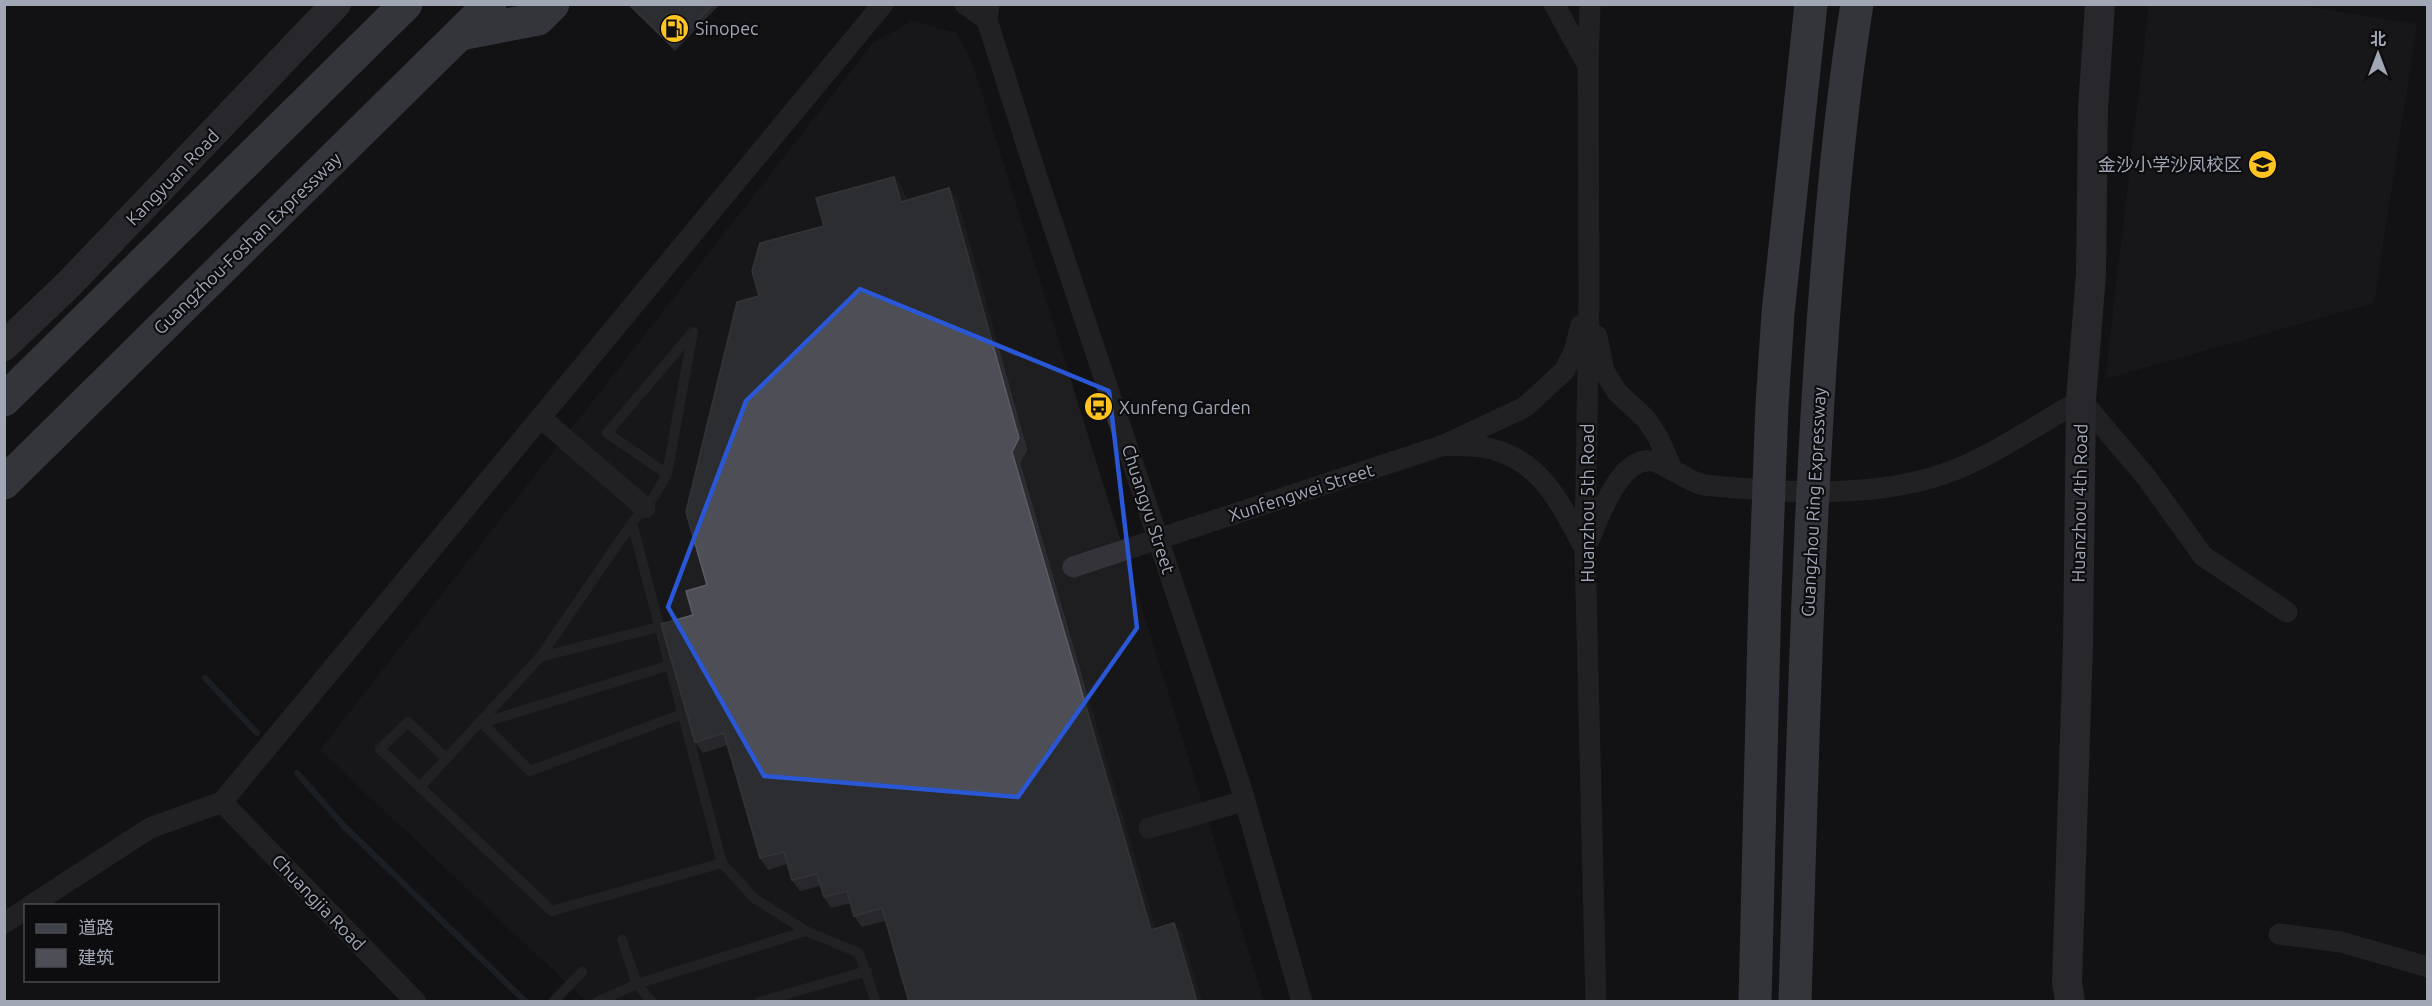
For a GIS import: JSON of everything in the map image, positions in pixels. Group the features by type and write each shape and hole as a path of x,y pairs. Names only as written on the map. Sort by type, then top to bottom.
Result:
{"highway":[{"path":"4,400 406,4"},
{"name":"Guangzhou-Foshan Expressway","path":"4,483 490,4"},
{"path":"460,34 538,19 553,4"},
{"path":"1755,1002 1769,472 1779,313 1810,4"},
{"name":"Guangzhou Ring Expressway","path":"1795,1002 1814,474 1830,231 1857,4"}],"street":[{"name":"Kangyuan Road","path":"4,346 69,284 336,4"},
{"path":"33,904 150,828 222,802 883,4"},
{"path":"965,4 988,12"},
{"path":"1554,4 1588,66"},
{"name":"Huanzhou 5th Road","path":"1590,4 1585,549 1596,1002"},
{"name":"Huanzhou 4th Road","path":"2070,1002 2067,982 2078,644 2081,400 2091,274 2093,109 2100,4"},
{"name":"Chuangyu Street","path":"988,12 1036,174 1159,539 1244,801 1302,1002"},
{"path":"1589,296 1604,371 1617,392 1646,419 1658,437 1673,471"},
{"name":"Xunfengwei Street","path":"1072,567 1444,445 1526,407 1564,370 1574,352 1589,296"},
{"path":"1585,549 1613,489 1626,469 1645,460 1657,462 1691,482 1721,487 1851,493 1918,482 1958,469 2081,400 2147,478 2203,556 2287,612"},
{"path":"541,418 638,515"},
{"path":"1444,445 1490,449 1503,453 1538,473 1555,496 1585,549"},
{"path":"1149,828 1244,801"},
{"name":"Chuangjia Road","path":"222,802 416,1002"},
{"path":"4,923 24,910"},
{"path":"2279,934 2341,942 2427,967"}],"lane":[{"path":"420,787 482,723 540,657 638,515 655,495 667,474 693,332 607,433 667,474"},
{"path":"638,515 659,627 722,863 754,898 806,931 859,953 876,1002"},
{"path":"540,657 659,627"},
{"path":"482,723 670,665"},
{"path":"482,723 530,771 682,714"},
{"path":"446,758 408,722 380,749 552,911 722,863"},
{"path":"597,1002 638,984 806,931"},
{"path":"622,940 638,984 652,1002"},
{"path":"759,1002 867,971"},
{"path":"553,1002 582,972"}],"highlighted area":[{"path":"860,289 1109,391 1137,628 1018,797 764,776 668,607 746,401"}],"shaded area":[{"name":"金沙小学沙凤校区","path":"2149,5 2298,5 2417,24 2374,303 2105,379"},
{"path":"912,21 956,33 972,62 1264,1001 586,1001 320,750 873,43"}],"building":[{"name":"Sinopec","path":"629,4 713,4 673,47"},
{"path":"894,177 901,202 949,188 1019,438 1012,452 1151,930 1174,923 1197,1002 909,1002 882,908 854,916 847,891 824,897 817,874 792,880 784,852 760,858 724,733 695,742 661,624 693,615 686,591 707,585 686,512 737,302 759,296 752,271 760,243 824,226 816,198"}],"waterway":[{"path":"205,678 257,733"},
{"path":"297,773 344,826 526,1002"}],"place":[{"name":"Sinopec","path":"674,28"},
{"name":"金沙小学沙凤校区","path":"2263,164"},
{"name":"Xunfeng Garden","path":"1098,407"}]}
